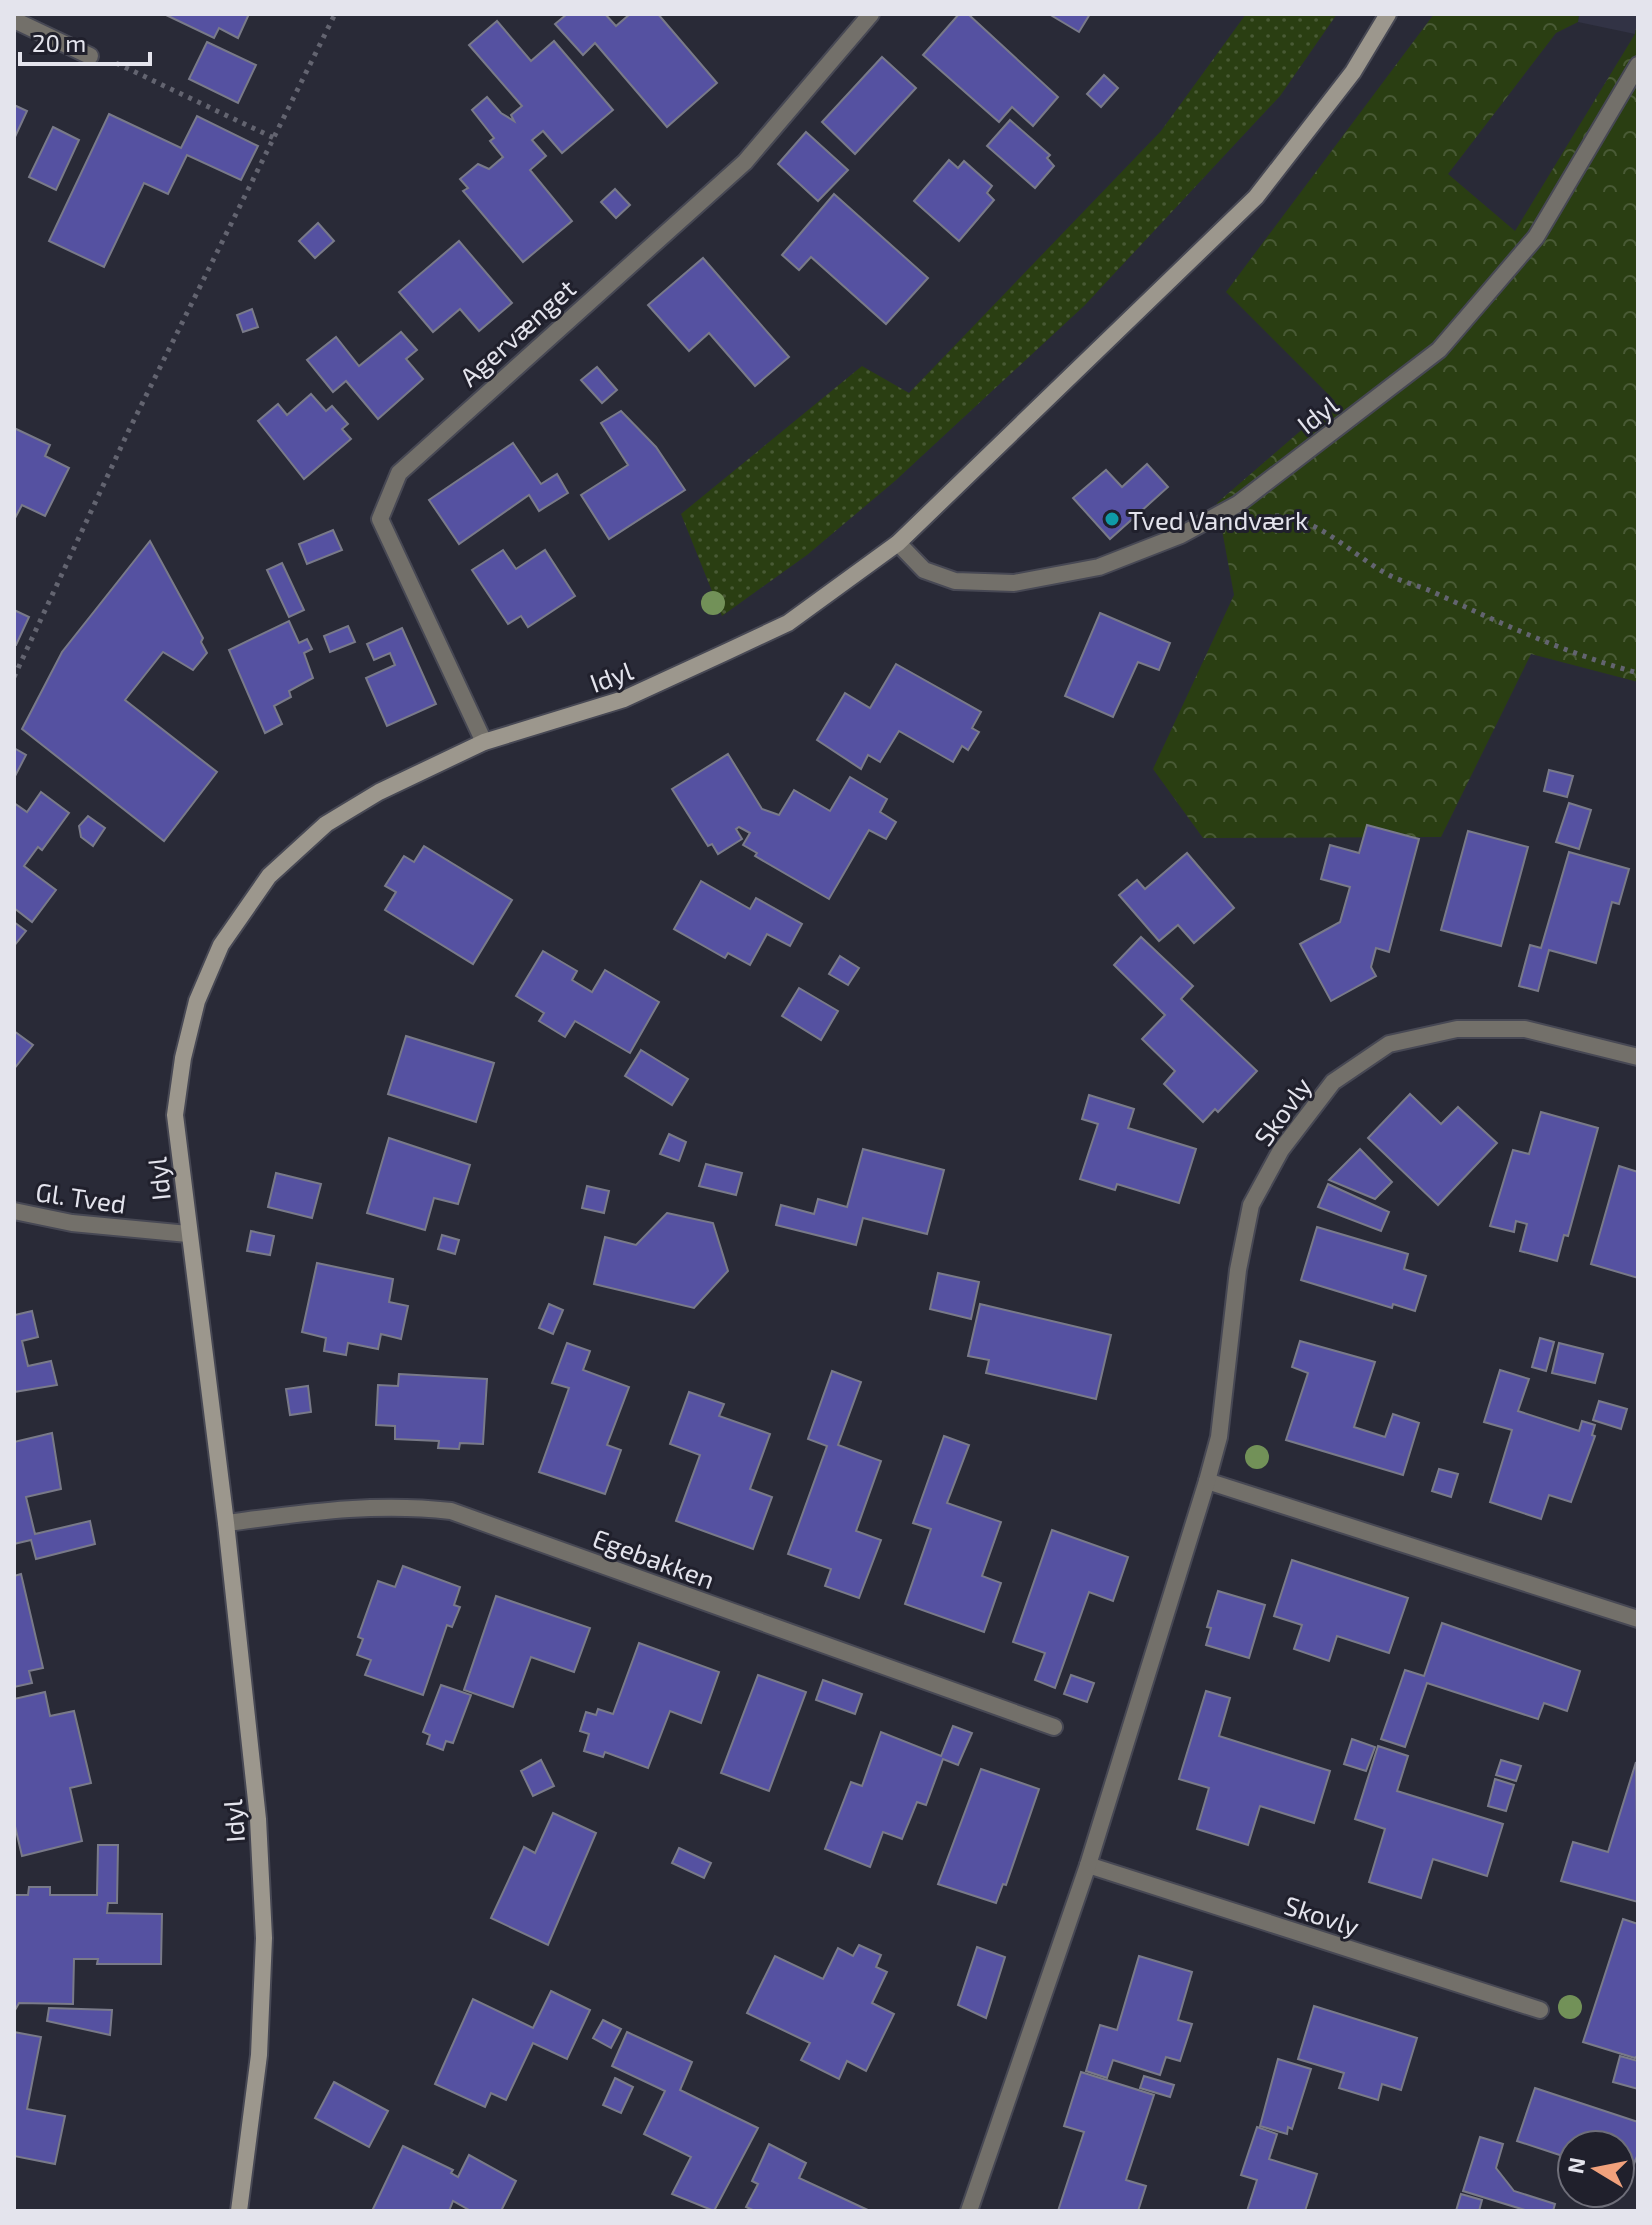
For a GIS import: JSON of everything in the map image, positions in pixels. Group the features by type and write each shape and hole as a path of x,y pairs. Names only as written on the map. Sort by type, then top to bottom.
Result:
{"street":[{"name":"Agervænget","path":"484,742 380,519 399,473 745,162 871,14"},
{"name":"Idyl","path":"239,2211 259,2055 264,1938 258,1819 226,1523 175,1115 183,1058 197,1001 221,945 269,876 326,824 379,792 484,742 624,699 788,623 898,543 1256,197 1353,72 1388,14"},
{"path":"14,20 90,56"},
{"name":"Idyl","path":"898,543 924,570 944,577 1014,583 1099,567 1181,535 1238,504 1439,350 1536,237 1638,65"},
{"name":"Skovly","path":"969,2211 1088,1865 1207,1481 1219,1437 1238,1270 1251,1205 1281,1150 1333,1082 1389,1044 1457,1029 1525,1029 1638,1057"},
{"name":"Gl. Tved","path":"14,1211 72,1223 188,1234"},
{"path":"1207,1481 1638,1619"},
{"name":"Egebakken","path":"226,1523 356,1507 399,1505 451,1511 1054,1727"},
{"name":"Skovly","path":"1088,1865 1540,2010"}],"path":[{"path":"14,677 17,662 128,432 335,14"},
{"path":"90,56 102,56 274,138"},
{"path":"1238,504 1251,515 1290,516 1342,544 1389,575 1565,652 1638,673"}],"shaded area":[{"path":"1579,14 1638,14 1635,34 1578,22"}],"green space":[{"path":"1246,14 1337,14 1280,96 1084,306 895,481 807,555 722,616 681,514 862,366 909,393 1161,131"},
{"path":"1434,14 1579,14 1578,22 1556,33 1448,174 1515,231 1635,34 1638,14 1638,682 1531,654 1441,837 1203,838 1153,769 1234,595 1217,503 1335,401 1226,292"}],"building":[{"path":"164,14 249,14 238,38 219,28 214,38"},
{"path":"567,14 605,14 616,26 630,14 658,14 717,83 667,127 595,43 583,55 555,24"},
{"path":"959,14 968,14 1058,97 1033,126 1012,107 999,122 923,55"},
{"path":"1049,14 1090,14 1079,32"},
{"path":"497,21 531,61 554,41 613,110 562,153 543,131 532,140 546,156 530,170 572,221 523,262 463,191 468,188 460,179 478,164 489,169 503,157 490,141 494,138 472,110 487,97 501,113 514,121 511,115 522,106 469,45"},
{"path":"207,42 256,65 238,103 189,79"},
{"path":"882,57 916,88 855,154 822,122"},
{"path":"1104,75 1118,88 1101,107 1087,94"},
{"path":"14,105 27,111 14,139"},
{"path":"109,114 181,148 197,116 258,146 241,180 187,155 168,194 144,183 104,267 49,241"},
{"path":"1010,120 1050,155 1047,158 1054,166 1035,188 987,146"},
{"path":"53,127 79,140 56,190 29,177"},
{"path":"806,132 848,170 818,201 778,164"},
{"path":"949,160 958,168 964,161 992,186 987,193 994,200 959,241 914,201"},
{"path":"615,189 630,205 616,218 601,202"},
{"path":"834,194 928,278 886,324 811,257 799,270 782,255"},
{"path":"318,223 334,241 315,258 299,241"},
{"path":"459,241 512,303 479,331 460,309 433,332 399,292"},
{"path":"703,258 789,357 755,386 709,333 689,351 648,305"},
{"path":"252,309 258,327 243,332 237,315"},
{"path":"401,332 417,350 406,359 423,379 378,419 346,381 333,392 307,360 336,337 359,366"},
{"path":"597,367 617,390 602,403 581,380"},
{"path":"311,394 326,411 332,406 348,424 342,429 351,439 304,479 258,421 278,404 287,415"},
{"path":"621,411 656,447 685,490 609,539 581,495 628,465 601,423"},
{"path":"14,428 50,445 45,456 69,468 45,516 22,505 14,520"},
{"path":"513,443 541,484 557,474 568,493 539,511 529,495 459,544 429,500"},
{"name":"Tved Vandværk","path":"1147,464 1168,487 1110,539 1073,498 1106,470 1122,487"},
{"path":"333,530 342,550 307,564 299,544"},
{"path":"150,541 203,638 201,642 207,653 193,670 163,652 125,700 217,772 164,841 22,729 62,652"},
{"path":"503,550 516,569 545,550 575,596 528,627 521,616 508,624 472,570"},
{"path":"282,563 304,610 289,617 267,570"},
{"path":"14,610 29,617 16,645 14,645"},
{"path":"1100,613 1170,643 1159,670 1138,662 1113,717 1065,696"},
{"path":"289,621 299,643 307,639 312,649 304,653 313,678 289,691 291,697 274,706 282,724 265,733 229,650"},
{"path":"348,626 355,642 330,652 324,636"},
{"path":"402,628 436,704 387,726 366,678 395,665 390,653 374,660 367,644"},
{"path":"896,664 981,712 972,728 979,732 968,750 962,746 953,762 899,731 880,762 868,755 861,769 817,740 845,693 870,708"},
{"path":"14,748 26,755 14,778"},
{"path":"728,754 762,809 779,815 794,790 830,811 850,777 887,799 880,812 896,822 886,839 869,830 829,899 755,856 757,853 743,845 750,833 739,827 736,829 742,839 718,854 712,844 708,846 672,789"},
{"path":"1549,770 1573,776 1567,797 1544,791"},
{"path":"41,792 69,813 42,850 38,847 24,866 56,890 32,922 14,908 14,803 27,812"},
{"path":"1569,803 1591,810 1579,849 1556,842"},
{"path":"88,816 105,828 93,846 81,837 79,826"},
{"path":"1367,825 1419,839 1389,952 1376,948 1371,967 1376,976 1331,1001 1300,944 1340,922 1350,887 1321,879 1330,845 1359,853"},
{"path":"1468,831 1528,847 1501,946 1441,930"},
{"path":"424,846 512,900 473,964 385,910 396,892 385,886 404,856 414,862"},
{"path":"1569,852 1629,869 1619,904 1612,902 1596,963 1549,950 1538,991 1519,986 1530,945 1541,948"},
{"path":"1187,853 1234,908 1194,943 1178,925 1159,941 1119,895 1137,880 1145,889"},
{"path":"701,881 750,909 756,898 802,924 790,946 767,934 750,965 728,953 725,958 674,929"},
{"path":"14,922 26,931 14,946"},
{"path":"1141,937 1193,986 1181,999 1257,1071 1218,1112 1215,1109 1203,1122 1164,1084 1175,1071 1142,1039 1165,1015 1114,965"},
{"path":"543,951 577,971 572,980 592,992 605,970 659,1002 630,1053 575,1021 565,1037 539,1021 544,1013 516,996"},
{"path":"840,956 859,968 848,985 829,974"},
{"path":"799,988 838,1011 821,1040 782,1016"},
{"path":"14,1031 33,1045 14,1069"},
{"path":"406,1036 494,1063 476,1122 388,1094"},
{"path":"641,1050 688,1079 672,1105 625,1076"},
{"path":"1410,1094 1441,1124 1458,1107 1497,1143 1438,1205 1368,1138"},
{"path":"1089,1095 1134,1109 1128,1128 1196,1149 1179,1203 1117,1184 1115,1190 1080,1179 1098,1124 1082,1119"},
{"path":"1541,1112 1598,1128 1568,1236 1564,1235 1557,1261 1520,1251 1527,1224 1516,1221 1514,1232 1490,1226 1513,1150 1529,1154"},
{"path":"669,1134 686,1142 679,1161 660,1154"},
{"path":"389,1138 470,1165 458,1204 434,1198 425,1230 367,1213"},
{"path":"863,1149 944,1170 927,1234 863,1218 856,1245 776,1225 781,1205 814,1214 818,1199 847,1207"},
{"path":"1360,1149 1392,1182 1375,1199 1329,1180"},
{"path":"706,1164 742,1173 736,1195 699,1186"},
{"path":"1619,1166 1638,1172 1638,1278 1591,1264"},
{"path":"276,1173 321,1184 312,1218 268,1207"},
{"path":"1328,1184 1389,1212 1381,1231 1318,1207"},
{"path":"587,1186 609,1191 604,1213 582,1208"},
{"path":"667,1213 713,1223 728,1271 694,1308 594,1284 605,1237 636,1245"},
{"path":"1317,1227 1408,1254 1404,1269 1426,1276 1415,1311 1393,1304 1392,1308 1301,1280"},
{"path":"251,1231 274,1236 270,1255 247,1251"},
{"path":"442,1235 459,1240 455,1254 438,1249"},
{"path":"317,1263 393,1279 389,1302 408,1306 401,1339 381,1334 378,1349 348,1343 346,1355 324,1351 326,1338 302,1332"},
{"path":"938,1273 979,1282 971,1319 930,1309"},
{"path":"549,1304 563,1310 553,1334 539,1328"},
{"path":"980,1304 1111,1335 1096,1399 986,1373 989,1360 968,1356"},
{"path":"14,1309 15,1315 32,1311 38,1337 22,1341 28,1366 51,1361 57,1385 14,1392"},
{"path":"1540,1338 1554,1342 1546,1371 1532,1367"},
{"path":"1300,1341 1375,1362 1354,1427 1385,1437 1393,1414 1419,1423 1403,1475 1286,1440 1308,1373 1292,1367"},
{"path":"567,1343 590,1351 583,1370 629,1387 607,1445 621,1450 605,1494 539,1472 569,1388 552,1383"},
{"path":"1559,1343 1603,1354 1595,1383 1552,1373"},
{"path":"1500,1370 1529,1379 1518,1411 1579,1431 1582,1421 1595,1425 1592,1435 1595,1436 1571,1502 1549,1495 1541,1519 1490,1502 1512,1430 1484,1422"},
{"path":"832,1371 861,1382 838,1445 881,1461 856,1531 881,1540 859,1598 825,1586 831,1569 788,1554 827,1446 808,1439"},
{"path":"399,1374 487,1379 483,1444 460,1443 459,1449 438,1448 439,1441 395,1439 395,1426 376,1425 378,1385 398,1386"},
{"path":"308,1386 311,1412 290,1415 286,1389"},
{"path":"689,1392 724,1404 719,1416 770,1434 750,1489 772,1497 753,1549 676,1521 700,1455 670,1444"},
{"path":"1599,1401 1627,1409 1621,1429 1593,1420"},
{"path":"52,1433 61,1489 26,1497 35,1534 90,1521 95,1544 36,1559 31,1540 14,1544 14,1442"},
{"path":"944,1436 969,1445 947,1503 1001,1522 982,1576 1001,1583 984,1632 905,1604 931,1529 913,1523"},
{"path":"1439,1469 1458,1474 1451,1497 1432,1491"},
{"path":"1052,1530 1128,1557 1113,1601 1089,1592 1055,1688 1035,1680 1045,1653 1013,1642"},
{"path":"1292,1560 1408,1598 1389,1653 1337,1636 1329,1661 1294,1649 1302,1625 1274,1616"},
{"path":"403,1566 460,1587 454,1605 460,1607 452,1627 447,1625 423,1695 365,1675 371,1660 357,1655 363,1639 358,1637 378,1581 395,1587"},
{"path":"21,1574 43,1668 29,1671 32,1683 14,1687 14,1576"},
{"path":"1218,1591 1265,1605 1249,1658 1206,1645 1211,1628 1207,1627"},
{"path":"496,1596 590,1628 574,1672 531,1657 513,1707 464,1690"},
{"path":"1442,1623 1580,1671 1567,1711 1544,1703 1538,1719 1427,1683 1405,1747 1381,1739 1405,1670 1424,1676"},
{"path":"639,1643 719,1672 701,1723 670,1711 648,1768 605,1752 603,1757 584,1751 589,1734 580,1731 586,1712 596,1715 598,1709 613,1714"},
{"path":"758,1675 806,1692 769,1791 721,1773"},
{"path":"1071,1675 1094,1683 1087,1702 1064,1694"},
{"path":"823,1680 862,1694 855,1714 816,1700"},
{"path":"441,1685 471,1695 453,1743 446,1741 443,1750 427,1744 430,1735 423,1732"},
{"path":"1206,1691 1230,1698 1219,1736 1330,1771 1314,1823 1260,1806 1248,1845 1197,1829 1209,1788 1179,1779"},
{"path":"45,1692 50,1716 74,1711 91,1783 70,1788 82,1841 22,1856 14,1822 14,1699"},
{"path":"953,1726 972,1733 958,1765 943,1759 926,1805 917,1802 902,1839 883,1832 870,1867 825,1849 851,1782 862,1786 881,1732 941,1756"},
{"path":"1352,1739 1375,1747 1366,1771 1344,1764"},
{"path":"1378,1746 1408,1756 1397,1791 1503,1824 1487,1876 1433,1859 1421,1898 1369,1882 1385,1829 1355,1819"},
{"path":"541,1760 554,1786 533,1796 521,1771"},
{"path":"1501,1760 1521,1766 1516,1781 1496,1775"},
{"path":"1636,1762 1638,1902 1561,1881 1573,1842 1608,1852"},
{"path":"981,1769 1039,1789 1006,1885 1003,1884 996,1903 938,1884"},
{"path":"1495,1779 1514,1785 1506,1811 1488,1806"},
{"path":"553,1813 596,1833 548,1945 491,1918 524,1847 535,1853"},
{"path":"98,1845 118,1845 117,1903 108,1903 107,1913 162,1914 161,1964 97,1964 98,1959 74,1959 73,2004 19,2003 14,2012 14,1895 28,1895 29,1887 50,1887 50,1895 97,1895"},
{"path":"679,1848 711,1863 704,1878 672,1863"},
{"path":"1623,1919 1638,1924 1638,2055 1635,2058 1583,2042"},
{"path":"859,1945 881,1955 876,1967 887,1972 872,2003 894,2014 866,2071 847,2061 839,2079 801,2060 810,2043 747,2013 775,1956 823,1979 838,1948 853,1956"},
{"path":"977,1947 1005,1957 986,2018 958,2005"},
{"path":"1139,1956 1192,1972 1178,2020 1192,2024 1180,2061 1166,2057 1160,2075 1113,2060 1107,2078 1086,2071 1100,2025 1117,2030"},
{"path":"551,1991 590,2010 567,2059 533,2043 506,2100 491,2093 485,2107 435,2084 473,1999 533,2028"},
{"path":"1314,2006 1417,2038 1401,2090 1382,2084 1378,2100 1339,2088 1344,2073 1298,2059"},
{"path":"49,2008 112,2010 110,2035 47,2021"},
{"path":"603,2020 621,2029 611,2048 593,2038"},
{"path":"14,2032 41,2037 27,2109 65,2116 55,2164 14,2156"},
{"path":"627,2032 692,2062 680,2090 758,2128 714,2211 672,2194 691,2157 644,2134 665,2091 612,2066"},
{"path":"1620,2056 1638,2061 1638,2089 1613,2082"},
{"path":"1278,2059 1311,2069 1292,2129 1288,2127 1287,2134 1260,2126"},
{"path":"1081,2072 1154,2095 1126,2180 1146,2186 1138,2211 1058,2211 1084,2132 1064,2126"},
{"path":"1144,2076 1174,2085 1170,2097 1140,2088"},
{"path":"615,2078 633,2087 621,2113 603,2105"},
{"path":"334,2082 388,2111 369,2147 315,2118"},
{"path":"1535,2088 1638,2122 1636,2159 1636,2129 1556,2129 1556,2154 1517,2141"},
{"path":"1257,2127 1277,2134 1269,2159 1317,2174 1305,2211 1247,2211 1257,2180 1241,2175"},
{"path":"1480,2137 1503,2144 1496,2168 1514,2191 1555,2204 1553,2211 1528,2211 1463,2191"},
{"path":"769,2144 806,2163 799,2178 870,2211 755,2211 746,2207 758,2184 752,2181"},
{"path":"403,2146 453,2170 451,2173 458,2177 469,2155 516,2181 501,2211 471,2211 453,2201 449,2211 372,2211"},
{"path":"1461,2194 1482,2200 1479,2211 1456,2211"}],"place":[{"name":"Tved Vandværk","path":"1112,519"}]}
